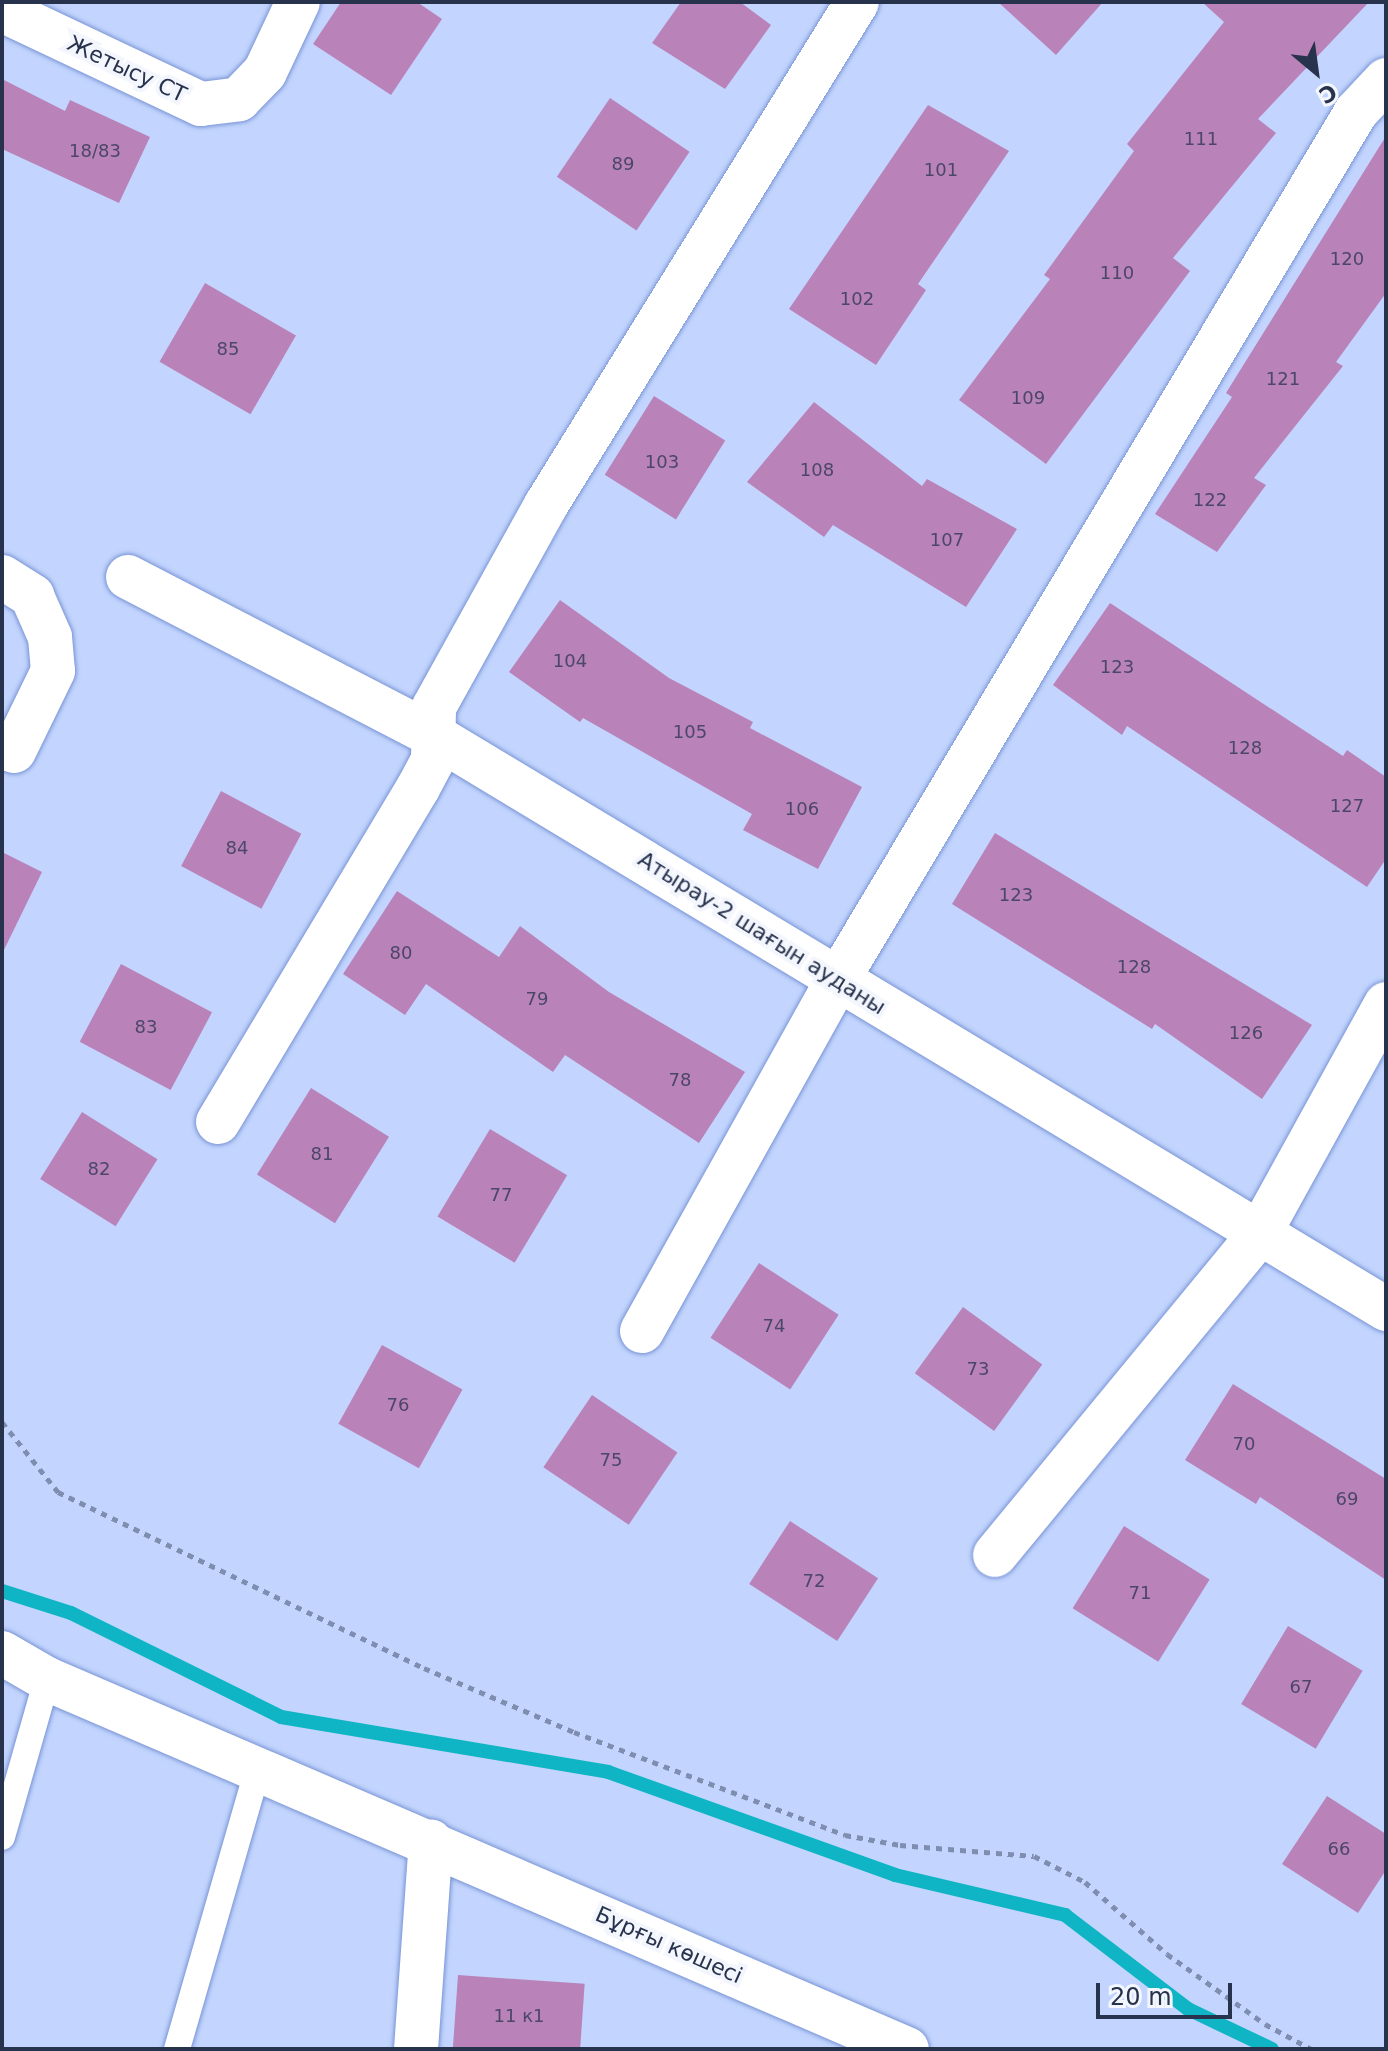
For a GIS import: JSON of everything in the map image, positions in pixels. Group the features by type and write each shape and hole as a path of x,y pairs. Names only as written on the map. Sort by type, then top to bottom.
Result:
{"street":[{"name":"Жетысу СТ","path":"2,10 201,104 239,99 265,72 298,2"},
{"path":"218,1122 433,760 434,707 546,505 857,2"},
{"path":"642,1331 837,981 1356,112 1386,80"},
{"path":"2,577 32,596 50,637 53,671 14,751"},
{"name":"Атырау-2 шағын ауданы","path":"128,577 433,735 1258,1236 1386,1309"},
{"path":"995,1555 1258,1236 1386,1004"},
{"name":"Бұрғы көшесі","path":"2,1653 47,1679 907,2049"},
{"path":"416,2049 431,1842"}],"lane":[{"path":"2,1837 47,1679"},
{"path":"177,2049 258,1768"}],"path":[{"path":"2,1422 58,1492 410,1662 574,1732 845,1835 900,1845 1034,1856 1085,1882 1167,1954 1265,2024 1311,2049"}],"building":[{"path":"341,2 417,2 442,19 391,95 313,44"},
{"path":"681,2 740,2 771,25 725,89 652,43"},
{"path":"998,2 1103,2 1056,55"},
{"path":"1202,2 1369,2 1258,119 1276,133 1173,258 1190,271 1046,464 959,400 1050,279 1044,275 1134,151 1127,144 1224,22"},
{"path":"2,79 65,111 70,100 150,137 119,203 2,149"},
{"path":"610,98 690,152 636,230 557,177"},
{"path":"928,105 1009,151 918,284 926,290 876,365 789,309"},
{"path":"1386,136 1386,293 1336,362 1343,366 1254,478 1266,485 1217,552 1155,514 1232,397 1226,393"},
{"path":"205,283 296,336 250,414 160,362"},
{"path":"654,396 725,441 676,519 605,475"},
{"path":"814,402 922,486 927,479 1017,529 966,607 833,525 824,537 747,482"},
{"path":"560,600 669,678 753,722 750,728 862,787 818,869 743,830 752,814 583,718 580,722 509,672"},
{"path":"1110,603 1343,756 1347,750 1386,777 1386,859 1367,887 1127,726 1122,735 1053,685"},
{"path":"221,791 301,834 261,909 181,866"},
{"path":"995,833 1312,1025 1262,1099 1155,1024 1152,1029 952,904"},
{"path":"2,852 42,872 2,954"},
{"path":"397,891 499,957 520,926 609,992 745,1072 699,1143 565,1055 553,1072 426,984 405,1015 343,974"},
{"path":"121,964 212,1012 171,1090 80,1042"},
{"path":"311,1088 389,1137 335,1223 257,1175"},
{"path":"82,1112 157,1159 116,1226 40,1179"},
{"path":"490,1129 567,1175 515,1263 437,1216"},
{"path":"759,1263 839,1315 790,1389 711,1338"},
{"path":"963,1307 1042,1365 994,1431 915,1373"},
{"path":"382,1345 462,1390 419,1468 338,1424"},
{"path":"1233,1384 1386,1479 1386,1580 1260,1497 1256,1504 1185,1460"},
{"path":"592,1395 677,1453 629,1525 543,1467"},
{"path":"790,1521 878,1578 837,1641 749,1584"},
{"path":"1124,1526 1210,1580 1158,1662 1073,1608"},
{"path":"1288,1626 1363,1671 1316,1749 1241,1704"},
{"path":"1327,1796 1386,1834 1386,1870 1358,1913 1282,1864"},
{"path":"458,1975 585,1984 580,2049 453,2049"}],"waterway":[{"path":"2,1591 71,1613 281,1717 608,1772 895,1875 1065,1915 1188,2009 1272,2049"}]}
